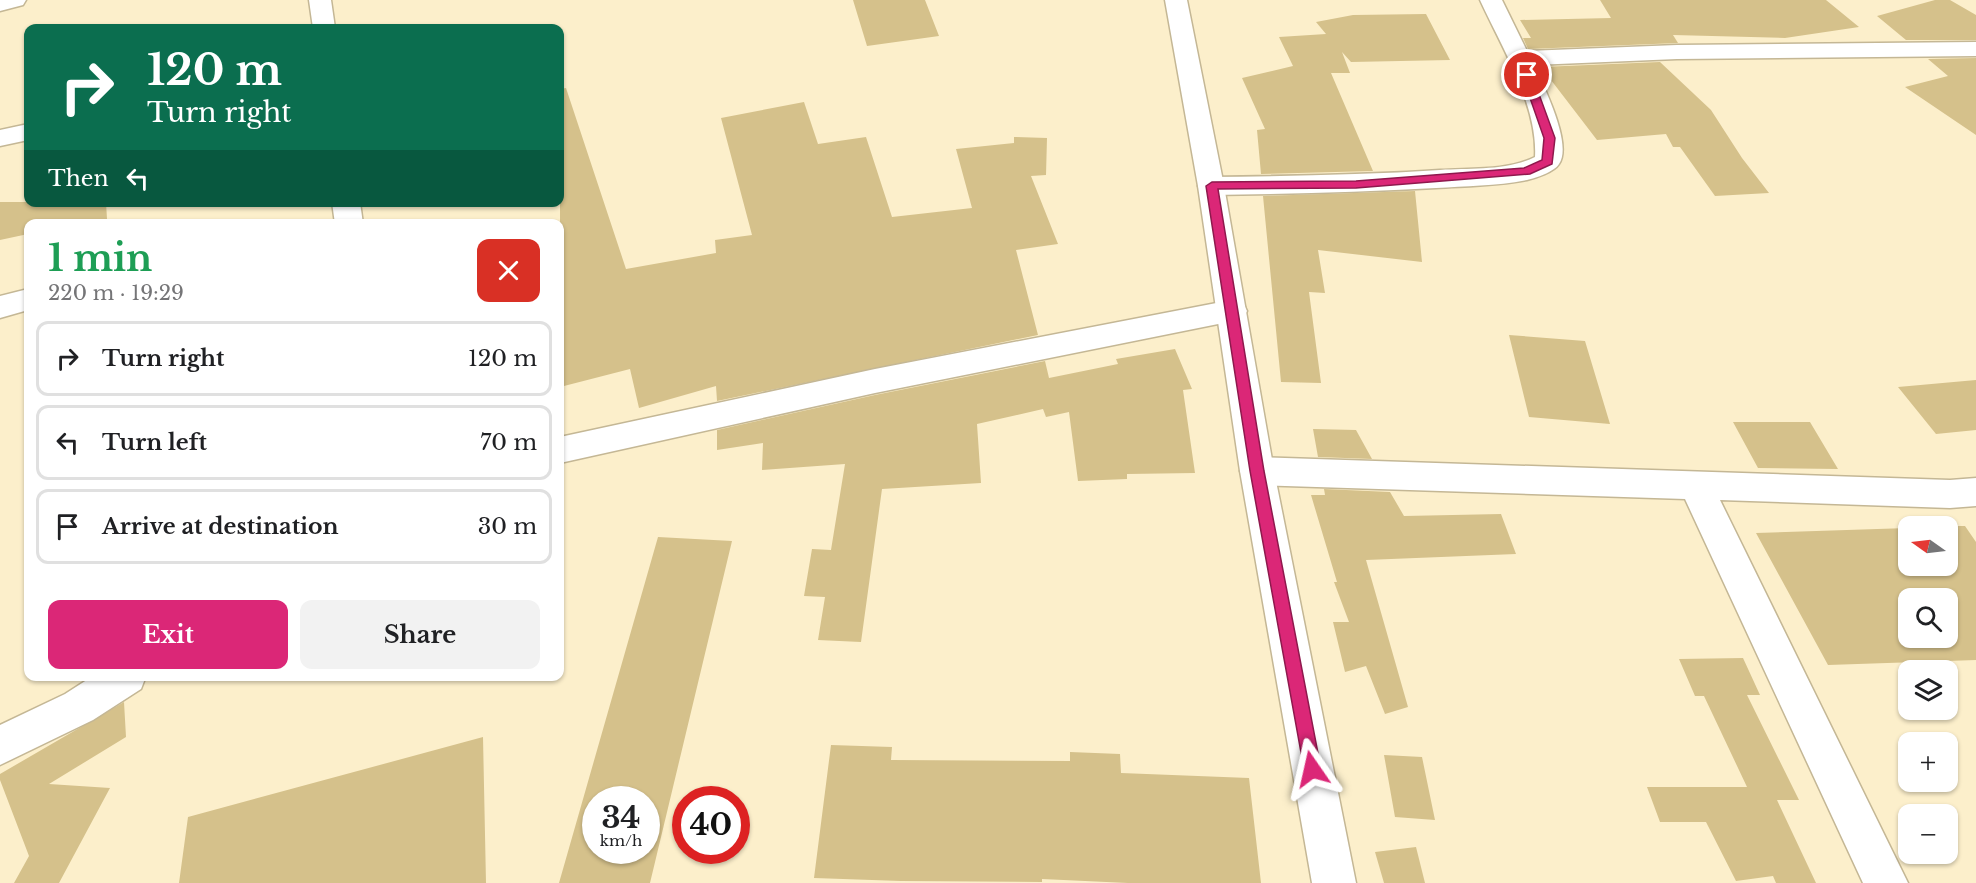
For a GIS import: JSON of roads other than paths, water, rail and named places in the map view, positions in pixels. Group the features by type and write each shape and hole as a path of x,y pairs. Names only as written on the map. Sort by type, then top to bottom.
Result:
{"street":[{"path":"0,4 15,0"},
{"path":"320,0 323,24"},
{"path":"1176,0 1212,186 1257,471 1334,883"},
{"path":"1212,186 1356,184 1526,172 1548,162 1549,138 1535,93 1491,0"},
{"path":"1519,58 1677,52 1976,49"},
{"path":"0,138 24,133"},
{"path":"0,307 24,301"},
{"path":"564,449 875,381 1232,311"},
{"path":"1257,471 1950,494 1976,492"},
{"path":"1695,484 1886,883"},
{"path":"0,746 79,707 119,681"}]}
